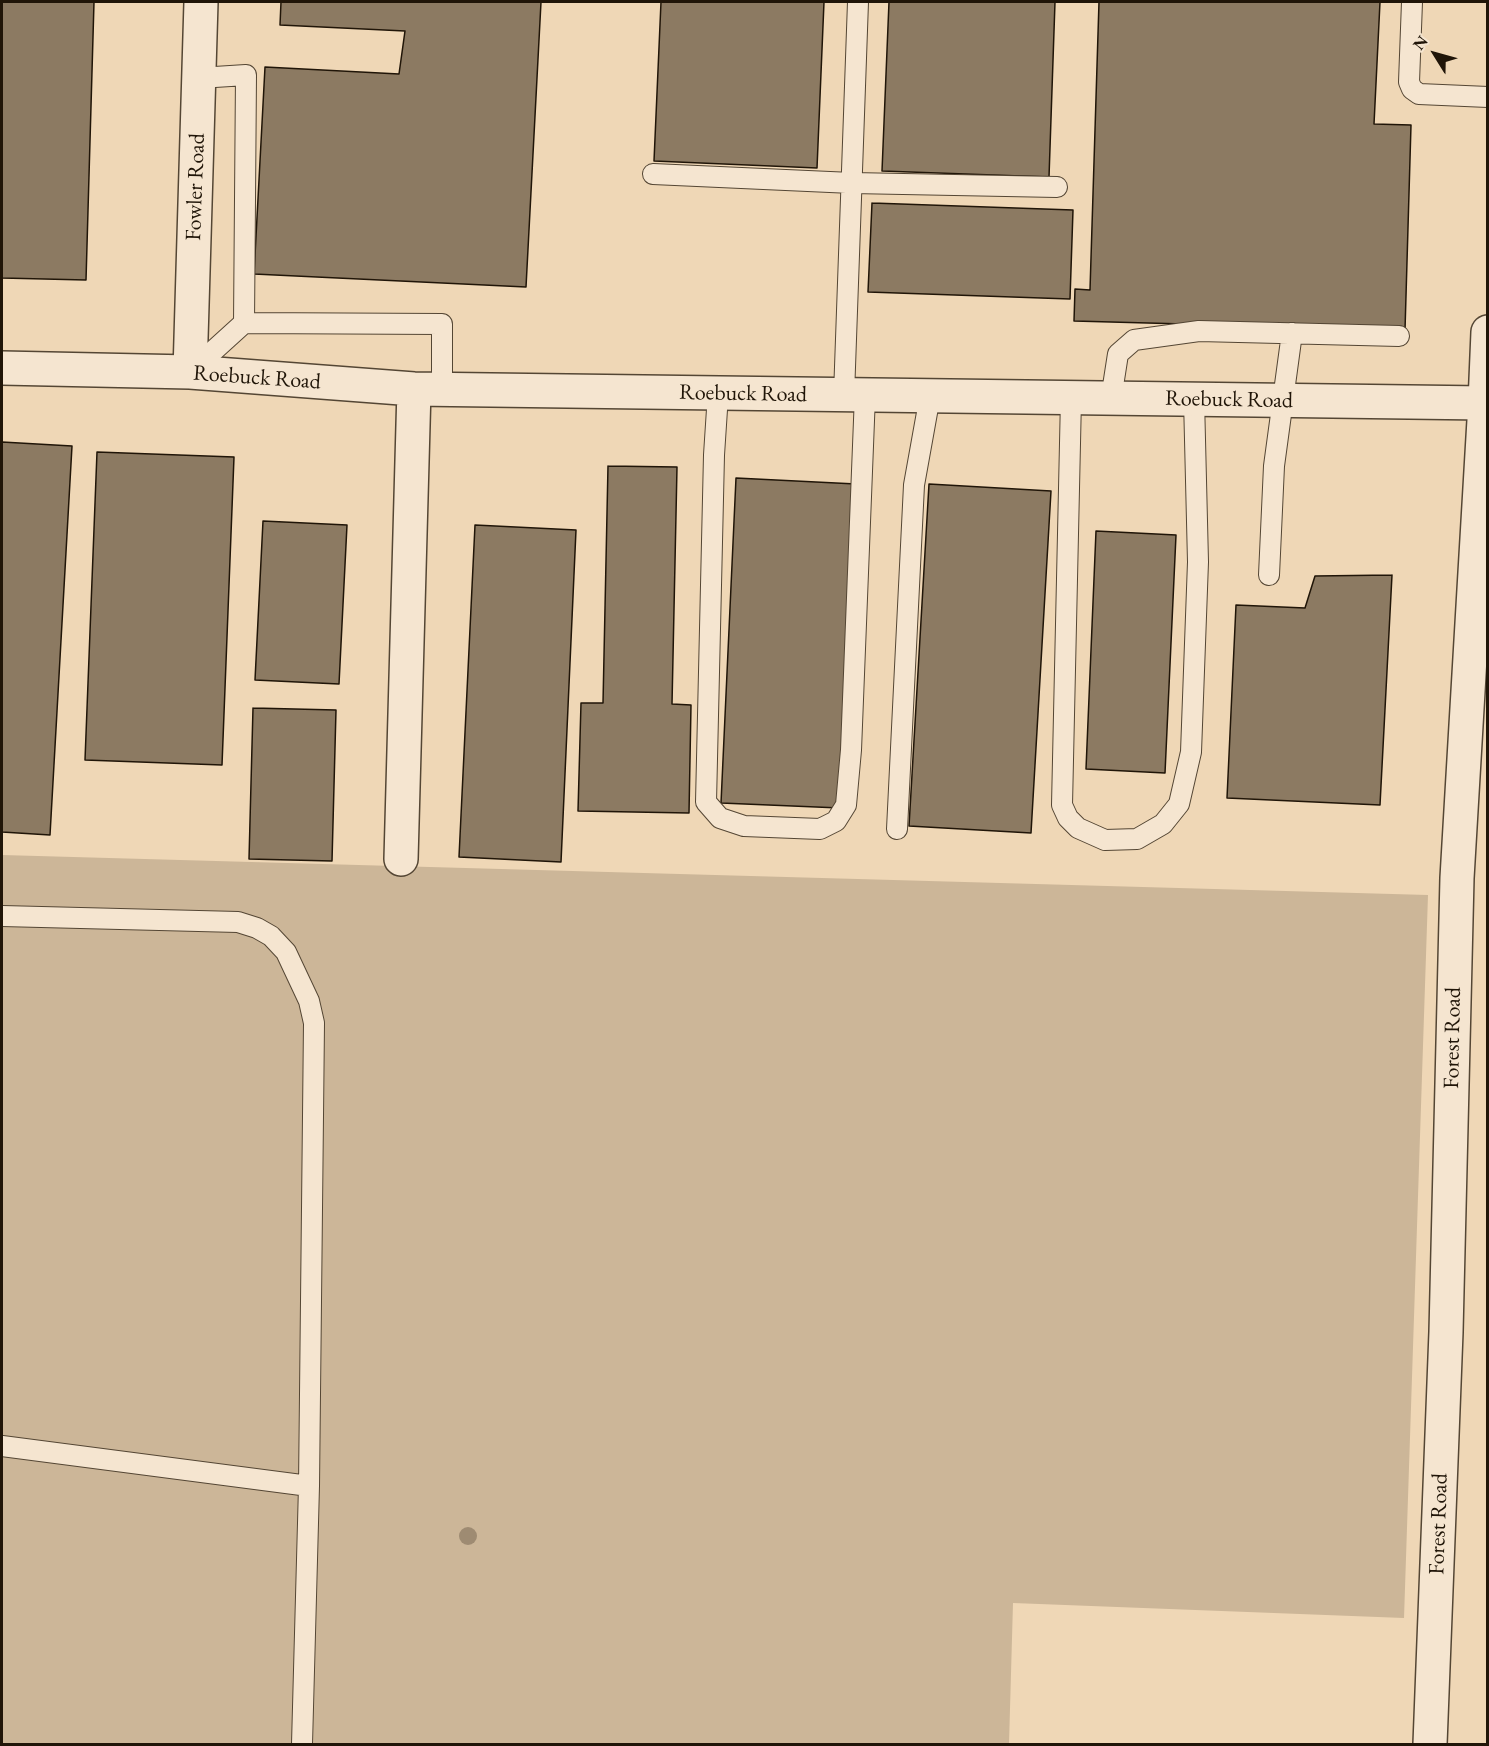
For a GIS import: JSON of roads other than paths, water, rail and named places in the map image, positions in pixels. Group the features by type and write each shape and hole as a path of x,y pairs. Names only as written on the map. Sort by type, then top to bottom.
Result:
{"street":[{"name":"Fowler Road","path":"190,372 201,2"},
{"name":"Forest Road","path":"1430,1744 1446,1332 1457,878 1488,332"},
{"name":"Roebuck Road","path":"2,368 190,372 428,390 1485,403"},
{"path":"401,859 428,390"}],"lane":[{"path":"718,393 714,455 706,802 720,819 744,826 820,829 836,821 846,805 851,750 855,395 852,183 858,2"},
{"path":"1412,2 1409,82 1412,89 1419,94 1488,97"},
{"path":"199,78 246,75 244,322"},
{"path":"653,174 852,183 1057,187"},
{"path":"190,372 244,322 442,324 428,390"},
{"path":"1111,399 1118,354 1134,340 1199,331 1399,336"},
{"path":"1269,575 1274,466 1292,333"},
{"path":"897,829 914,485 930,396"},
{"path":"1071,398 1062,805 1068,818 1078,828 1105,840 1137,839 1163,824 1179,804 1191,752 1198,562 1194,399"},
{"path":"2,916 238,922 257,928 271,936 286,952 309,1001 314,1023 309,1486 302,1744"},
{"path":"2,1446 309,1486"}]}
